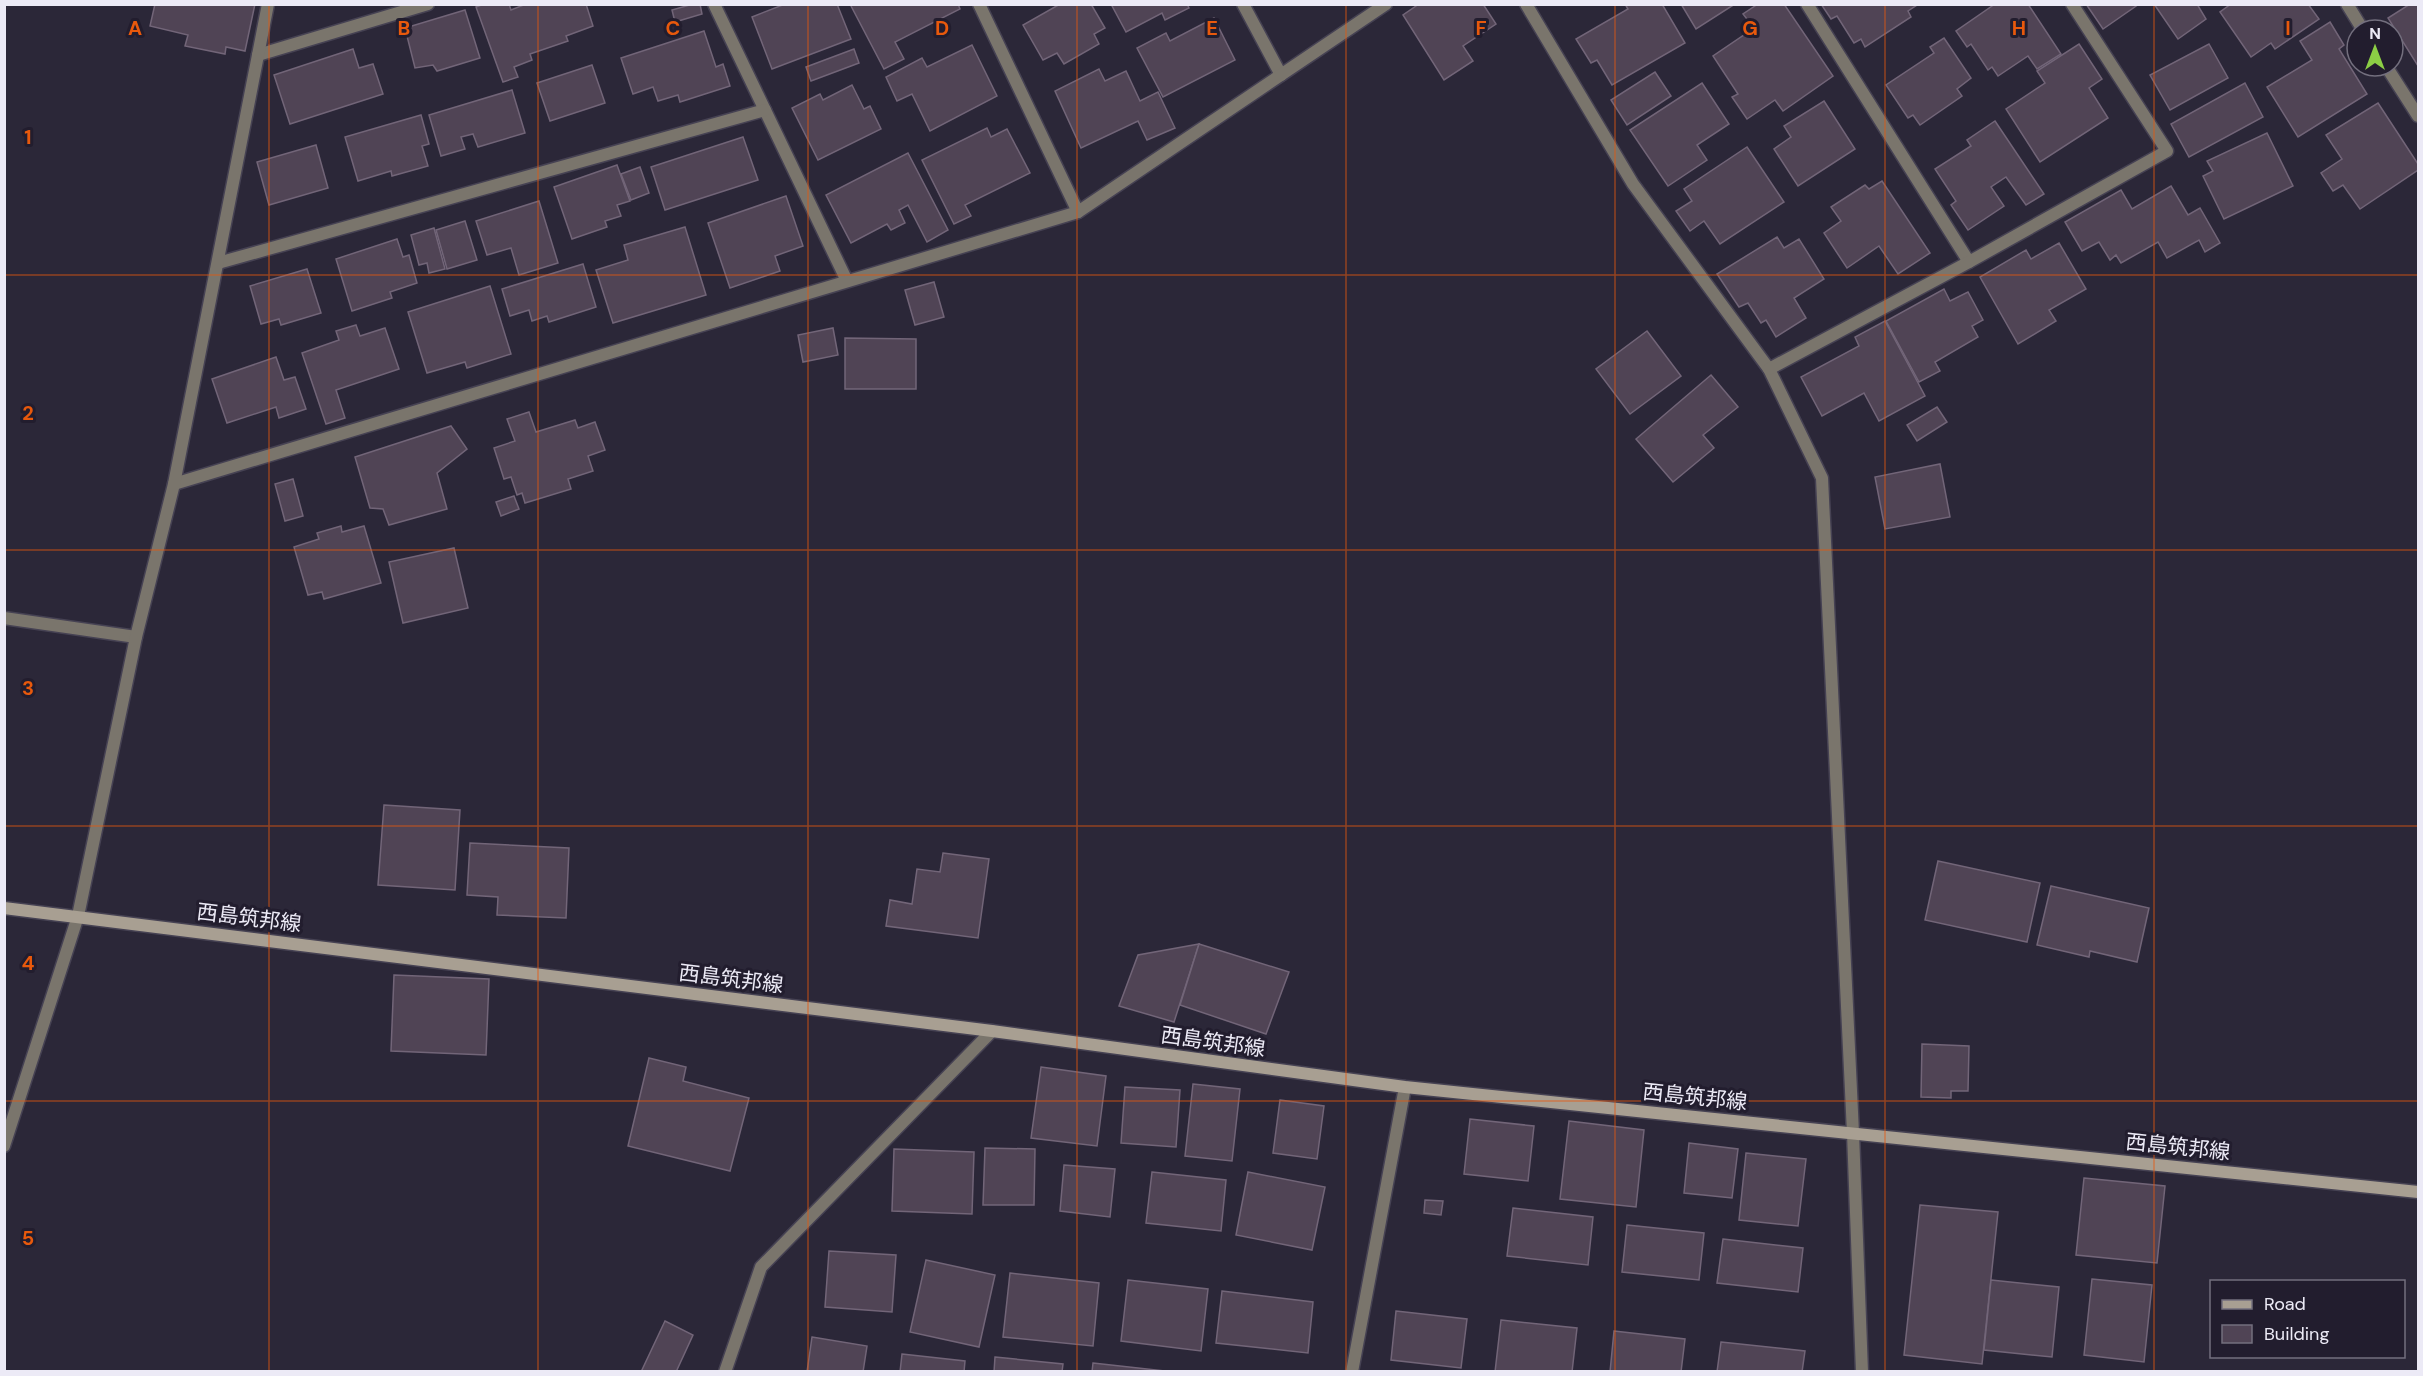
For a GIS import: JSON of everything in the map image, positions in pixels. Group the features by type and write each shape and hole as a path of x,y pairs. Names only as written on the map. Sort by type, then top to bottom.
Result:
{"main road":[{"name":"西島筑邦線","path":"4,908 992,1031 1405,1088 2418,1192"}],"street":[{"path":"4,1146 78,916 136,637 174,484 268,4"},
{"path":"258,55 428,4"},
{"path":"714,4 847,281"},
{"path":"979,4 1078,212"},
{"path":"1243,4 1281,75"},
{"path":"174,484 1078,212 1386,4"},
{"path":"1526,4 1633,184 1769,369 1822,478 1862,1371"},
{"path":"1807,4 1969,262"},
{"path":"1769,369 1969,262 2167,151 2072,4"},
{"path":"2347,4 2356,18"},
{"path":"2394,78 2418,116"},
{"path":"218,263 765,110"},
{"path":"4,618 136,637"},
{"path":"725,1371 761,1267 992,1031"},
{"path":"1352,1371 1405,1088"}],"building":[{"path":"155,4 255,4 245,51 226,47 225,54 185,46 188,35 150,26"},
{"path":"484,4 509,4 511,10 526,4 586,4 593,26 566,36 568,41 530,54 532,60 514,67 518,77 503,82 476,7"},
{"path":"700,4 702,14 675,22 672,10"},
{"path":"785,4 837,4 851,39 772,69 752,17"},
{"path":"850,4 958,4 960,9 895,42 904,59 884,69"},
{"path":"1060,4 1091,4 1105,28 1094,34 1099,44 1064,64 1057,53 1043,60 1023,25"},
{"path":"1111,4 1187,4 1189,8 1165,20 1162,13 1126,32"},
{"path":"1419,4 1483,4 1496,24 1463,46 1473,61 1444,80 1403,15"},
{"path":"1625,4 1662,4 1685,43 1612,85 1597,60 1591,63 1576,39 1628,9"},
{"path":"1681,4 1735,4 1696,29"},
{"path":"1758,4 1784,4 1833,76 1783,111 1775,100 1747,119 1732,97 1738,94 1713,56 1754,28 1743,14"},
{"path":"1821,4 1917,5 1908,11 1911,17 1865,47 1861,39 1854,43 1837,16 1831,19"},
{"path":"1995,4 2028,4 2061,54 2037,69 2028,56 1998,76 1992,67 1988,70 1971,44 1967,47 1956,31"},
{"path":"2086,4 2139,4 2103,29"},
{"path":"2154,4 2197,4 2206,19 2178,39"},
{"path":"2231,4 2308,4 2319,19 2275,49 2271,43 2251,57 2220,12"},
{"path":"2410,4 2418,4 2418,66 2405,45 2405,18 2388,18"},
{"path":"465,10 480,58 437,71 433,65 415,68 405,28"},
{"path":"1214,18 1235,60 1163,97 1137,48 1166,33 1170,41"},
{"path":"2330,22 2344,45 2339,49 2345,59 2345,78 2357,78 2367,94 2298,137 2267,87 2312,60 2300,41"},
{"path":"704,31 716,67 723,64 730,86 680,102 678,95 658,101 653,87 633,94 621,58"},
{"path":"1944,38 1971,78 1957,89 1962,96 1920,125 1913,115 1908,118 1886,85 1934,53 1930,47"},
{"path":"2079,44 2102,79 2089,88 2108,118 2040,162 2006,109 2045,83 2037,71"},
{"path":"2209,44 2228,78 2170,110 2150,75"},
{"path":"972,45 997,96 930,131 912,94 897,101 886,77 922,58 927,67"},
{"path":"353,49 359,68 373,64 383,94 290,124 274,75"},
{"path":"854,49 859,63 811,81 806,67"},
{"path":"592,65 605,103 550,121 537,83"},
{"path":"1099,69 1105,81 1126,71 1140,101 1158,92 1175,128 1147,140 1138,121 1081,148 1055,91"},
{"path":"1655,72 1671,96 1627,125 1611,100"},
{"path":"1702,83 1729,124 1697,145 1707,160 1668,186 1630,130"},
{"path":"2245,83 2263,117 2189,157 2171,124"},
{"path":"852,85 864,109 870,106 881,129 818,160 792,108 820,94 823,100"},
{"path":"512,90 525,133 478,147 473,134 461,137 465,149 441,156 429,115"},
{"path":"1824,101 1855,149 1798,186 1774,149 1791,137 1784,126"},
{"path":"2378,103 2418,164 2418,170 2360,209 2343,185 2333,191 2321,173 2342,159 2326,135"},
{"path":"421,115 429,144 422,146 428,166 392,176 391,171 358,181 345,137"},
{"path":"1995,121 2044,194 2026,205 2006,177 1991,187 2004,206 1968,230 1951,205 1956,201 1935,169 1971,146 1967,140"},
{"path":"987,128 991,137 1007,129 1030,173 965,205 971,216 954,224 922,160"},
{"path":"2267,133 2293,186 2224,219 2203,176 2213,171 2207,161"},
{"path":"743,137 758,180 665,210 651,167"},
{"path":"316,145 328,188 269,205 257,162"},
{"path":"1747,147 1784,202 1720,244 1704,221 1690,231 1676,211 1692,201 1684,189"},
{"path":"908,153 948,230 927,242 908,205 899,210 905,223 891,230 887,224 851,243 826,195"},
{"path":"617,165 630,201 617,205 621,216 605,221 607,227 572,239 554,187"},
{"path":"640,167 649,193 631,200 621,174"},
{"path":"1882,181 1930,253 1898,274 1879,246 1847,268 1824,233 1841,221 1831,207 1865,185 1869,189"},
{"path":"2171,186 2188,215 2200,208 2220,243 2205,252 2199,240 2167,258 2158,242 2121,263 2116,255 2110,260 2099,242 2082,251 2065,222 2121,190 2132,209"},
{"path":"786,196 803,246 775,256 780,271 730,288 708,223"},
{"path":"539,201 558,263 519,275 511,248 487,255 476,221"},
{"path":"465,221 477,260 447,269 436,230"},
{"path":"685,227 706,295 613,323 596,270 628,260 624,245"},
{"path":"434,228 445,269 429,273 427,263 419,265 411,235"},
{"path":"1777,237 1784,248 1799,239 1824,279 1794,298 1806,318 1776,337 1766,320 1761,323 1748,303 1739,307 1717,274"},
{"path":"397,239 403,257 409,255 417,283 390,292 392,298 352,311 336,259"},
{"path":"2059,243 2086,289 2049,310 2056,321 2018,344 1980,277 2026,250 2031,259"},
{"path":"583,264 596,307 549,322 547,316 532,321 529,310 510,316 502,289"},
{"path":"307,269 321,313 281,325 279,319 261,324 250,286"},
{"path":"934,282 944,317 915,325 905,290"},
{"path":"490,286 511,354 467,368 465,362 427,373 408,312"},
{"path":"1944,289 1950,301 1968,292 1983,320 1972,326 1978,337 1935,362 1940,371 1919,382 1886,321"},
{"path":"1885,321 1925,396 1879,421 1864,393 1822,416 1801,377 1859,346 1855,337"},
{"path":"356,325 360,336 385,328 399,369 336,390 345,418 326,424 302,353 339,340 336,331"},
{"path":"833,328 838,355 803,362 798,335"},
{"path":"1647,331 1681,376 1630,414 1596,369"},
{"path":"845,338 916,339 916,389 845,389"},
{"path":"276,357 284,380 295,377 306,409 279,418 276,407 227,423 212,379"},
{"path":"1711,375 1738,407 1703,435 1714,448 1673,482 1636,439"},
{"path":"1937,407 1947,422 1917,441 1907,425"},
{"path":"529,412 536,432 575,420 578,428 595,422 605,450 588,456 593,471 568,479 571,489 525,503 522,493 517,495 511,477 504,479 494,448 515,441 507,419"},
{"path":"451,426 467,449 437,473 447,509 389,525 383,509 370,508 355,457"},
{"path":"1940,464 1950,517 1885,529 1875,477"},
{"path":"293,479 303,516 285,521 275,484"},
{"path":"514,496 519,509 501,516 496,502"},
{"path":"341,526 342,532 364,526 381,583 324,599 322,592 308,595 294,547 319,539 317,533"},
{"path":"454,548 468,608 403,623 389,562"},
{"path":"384,805 460,810 455,890 378,885"},
{"path":"470,843 569,848 566,918 497,915 498,897 467,895"},
{"path":"943,853 989,859 978,938 886,926 890,900 912,904 917,869 940,872"},
{"path":"1938,861 2040,883 2027,942 1925,920"},
{"path":"2051,886 2149,908 2137,962 2090,951 2089,957 2037,945"},
{"path":"1199,944 1174,1022 1119,1006 1138,955"},
{"path":"1199,944 1289,972 1266,1034 1180,1005"},
{"path":"394,975 489,979 486,1055 391,1051"},
{"path":"1922,1044 1969,1046 1968,1091 1951,1091 1951,1098 1921,1097"},
{"path":"649,1058 686,1067 683,1081 749,1098 730,1171 628,1146"},
{"path":"1041,1067 1106,1076 1097,1146 1031,1138"},
{"path":"1193,1084 1240,1089 1232,1161 1185,1156"},
{"path":"1125,1087 1180,1090 1176,1147 1121,1143"},
{"path":"1280,1100 1324,1106 1317,1159 1273,1153"},
{"path":"1470,1119 1534,1126 1528,1181 1464,1174"},
{"path":"1569,1121 1644,1130 1636,1207 1560,1199"},
{"path":"1689,1143 1738,1149 1732,1198 1684,1193"},
{"path":"985,1148 1035,1149 1034,1205 983,1205"},
{"path":"894,1149 974,1152 972,1214 892,1211"},
{"path":"1746,1153 1806,1159 1798,1226 1739,1220"},
{"path":"1064,1165 1115,1169 1110,1217 1060,1211"},
{"path":"1152,1172 1226,1180 1221,1231 1146,1223"},
{"path":"1248,1172 1325,1187 1312,1250 1236,1235"},
{"path":"2084,1178 2165,1186 2157,1263 2076,1255"},
{"path":"1425,1200 1443,1201 1441,1215 1424,1213"},
{"path":"1920,1205 1998,1212 1982,1364 1904,1355"},
{"path":"1513,1208 1593,1217 1588,1265 1507,1256"},
{"path":"1627,1225 1704,1233 1699,1280 1622,1272"},
{"path":"1723,1239 1803,1248 1798,1292 1717,1283"},
{"path":"829,1251 896,1255 892,1312 825,1307"},
{"path":"926,1260 995,1275 979,1347 910,1332"},
{"path":"1010,1273 1099,1283 1093,1346 1003,1337"},
{"path":"2092,1279 2152,1285 2144,1362 2084,1355"},
{"path":"1128,1280 1208,1289 1201,1351 1121,1341"},
{"path":"1991,1280 2059,1287 2052,1357 1984,1350"},
{"path":"1222,1291 1313,1302 1308,1353 1216,1343"},
{"path":"1396,1311 1467,1319 1461,1368 1391,1360"},
{"path":"1501,1320 1577,1328 1572,1372 1495,1372"},
{"path":"665,1321 693,1335 676,1372 641,1372"},
{"path":"1614,1331 1685,1339 1681,1372 1610,1372"},
{"path":"812,1337 867,1346 863,1372 807,1372"},
{"path":"1721,1342 1805,1351 1802,1372 1717,1372"},
{"path":"902,1354 965,1361 964,1372 900,1372"},
{"path":"995,1357 1063,1364 1062,1372 994,1372"},
{"path":"1093,1363 1174,1372 1092,1372"}]}
